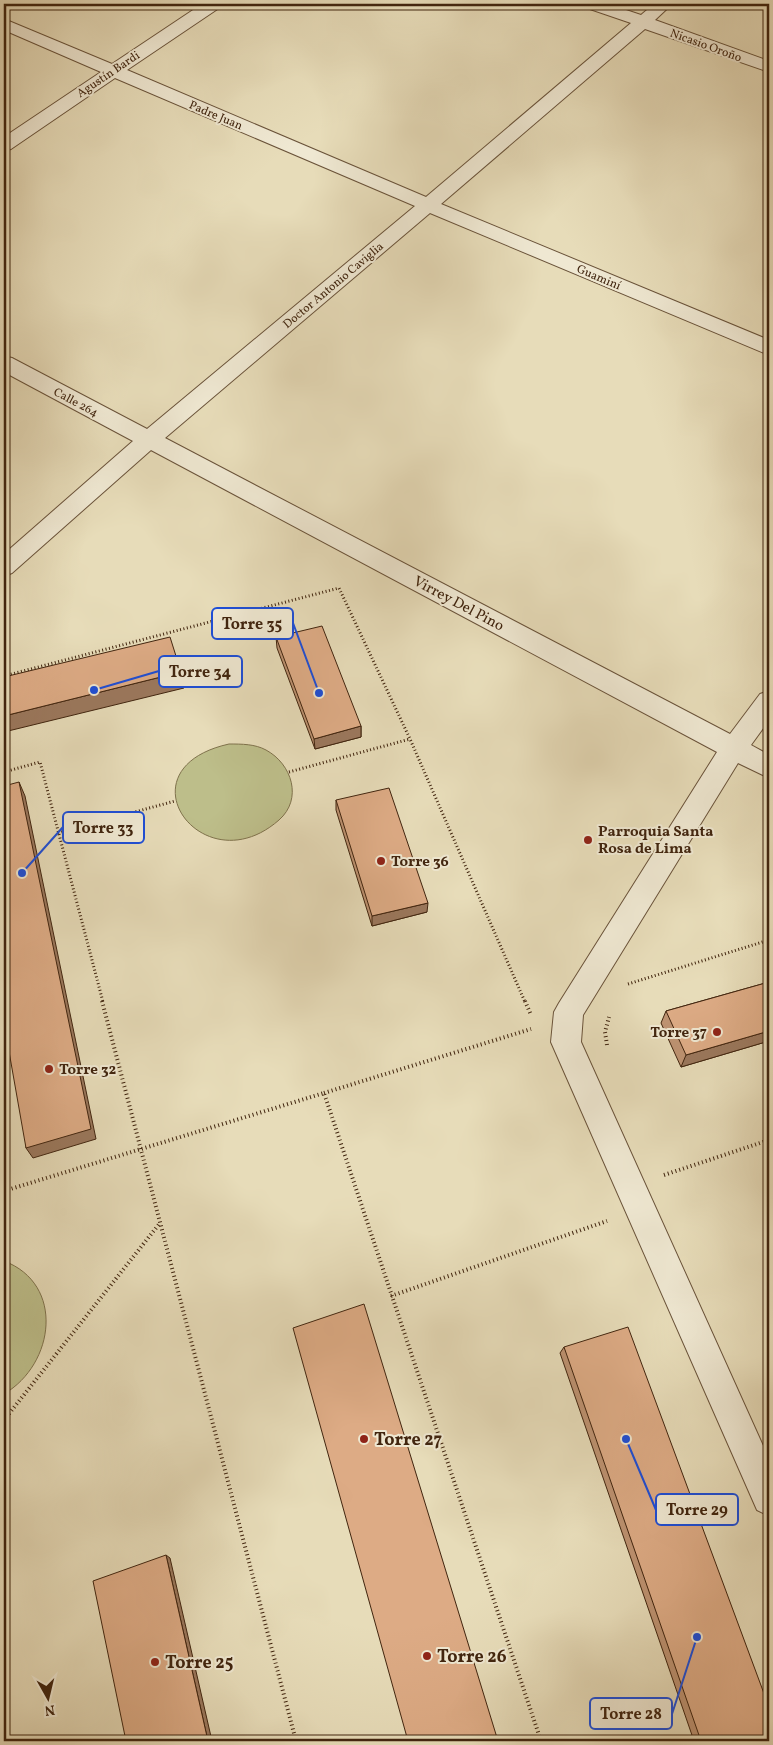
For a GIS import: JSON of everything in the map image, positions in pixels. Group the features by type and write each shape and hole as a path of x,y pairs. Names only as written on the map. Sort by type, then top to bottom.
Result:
{"street":[{"name":"Agustín Bardi","path":"4,145 213,4"},
{"name":"Nicasio Oroño","path":"592,4 769,67"},
{"name":"Doctor Antonio Caviglia","path":"4,567 148,440 664,4"},
{"name":"Padre Juan","path":"4,24 428,205"},
{"name":"Guaminí","path":"428,205 769,348"},
{"name":"Calle 264","path":"4,363 148,440"},
{"name":"Virrey Del Pino","path":"148,440 769,767"},
{"path":"769,701 734,748 569,1012 566,1042 769,1498"}],"path":[{"path":"4,676 339,588 410,739 532,1018"},
{"path":"288,772 410,739"},
{"path":"4,772 40,762 296,1741"},
{"path":"58,833 175,801"},
{"path":"627,984 769,940"},
{"path":"4,1191 536,1027"},
{"path":"324,1093 541,1741"},
{"path":"664,1175 769,1140"},
{"path":"391,1296 611,1220"},
{"path":"4,1420 160,1223"}],"green space":[{"path":"229,744 244,744 257,747 275,756 288,773 292,792 291,802 279,820 250,837 223,840 200,832 184,816 176,797 179,776 196,757"},
{"path":"4,1261 24,1272 37,1287 44,1305 46,1325 42,1345 34,1364 21,1381 4,1394"}],"building":[{"path":"322,626 361,726 314,739 276,637"},
{"path":"170,637 181,672 4,716 4,677"},
{"name":"Torre 32","path":"19,782 91,1129 26,1148 4,1023 4,786"},
{"name":"Torre 36","path":"389,788 428,903 372,916 336,800"},
{"name":"Torre 37","path":"769,982 769,1031 686,1055 666,1011"},
{"path":"364,1304 498,1741 408,1741 293,1328"},
{"path":"628,1327 769,1707 769,1741 701,1741 564,1347"},
{"name":"Torre 25","path":"166,1555 208,1741 126,1741 93,1581"}],"place":[{"name":"Torre 34","path":"94,690"},
{"name":"Torre 35","path":"319,693"},
{"name":"Parroquia Santa Rosa de Lima","path":"588,840"},
{"name":"Torre 36","path":"381,861"},
{"name":"Torre 33","path":"22,873"},
{"name":"Torre 37","path":"717,1032"},
{"name":"Torre 32","path":"49,1069"},
{"name":"Torre 27","path":"364,1439"},
{"name":"Torre 29","path":"626,1439"},
{"name":"Torre 28","path":"697,1637"},
{"name":"Torre 26","path":"427,1656"},
{"name":"Torre 25","path":"155,1662"}]}
